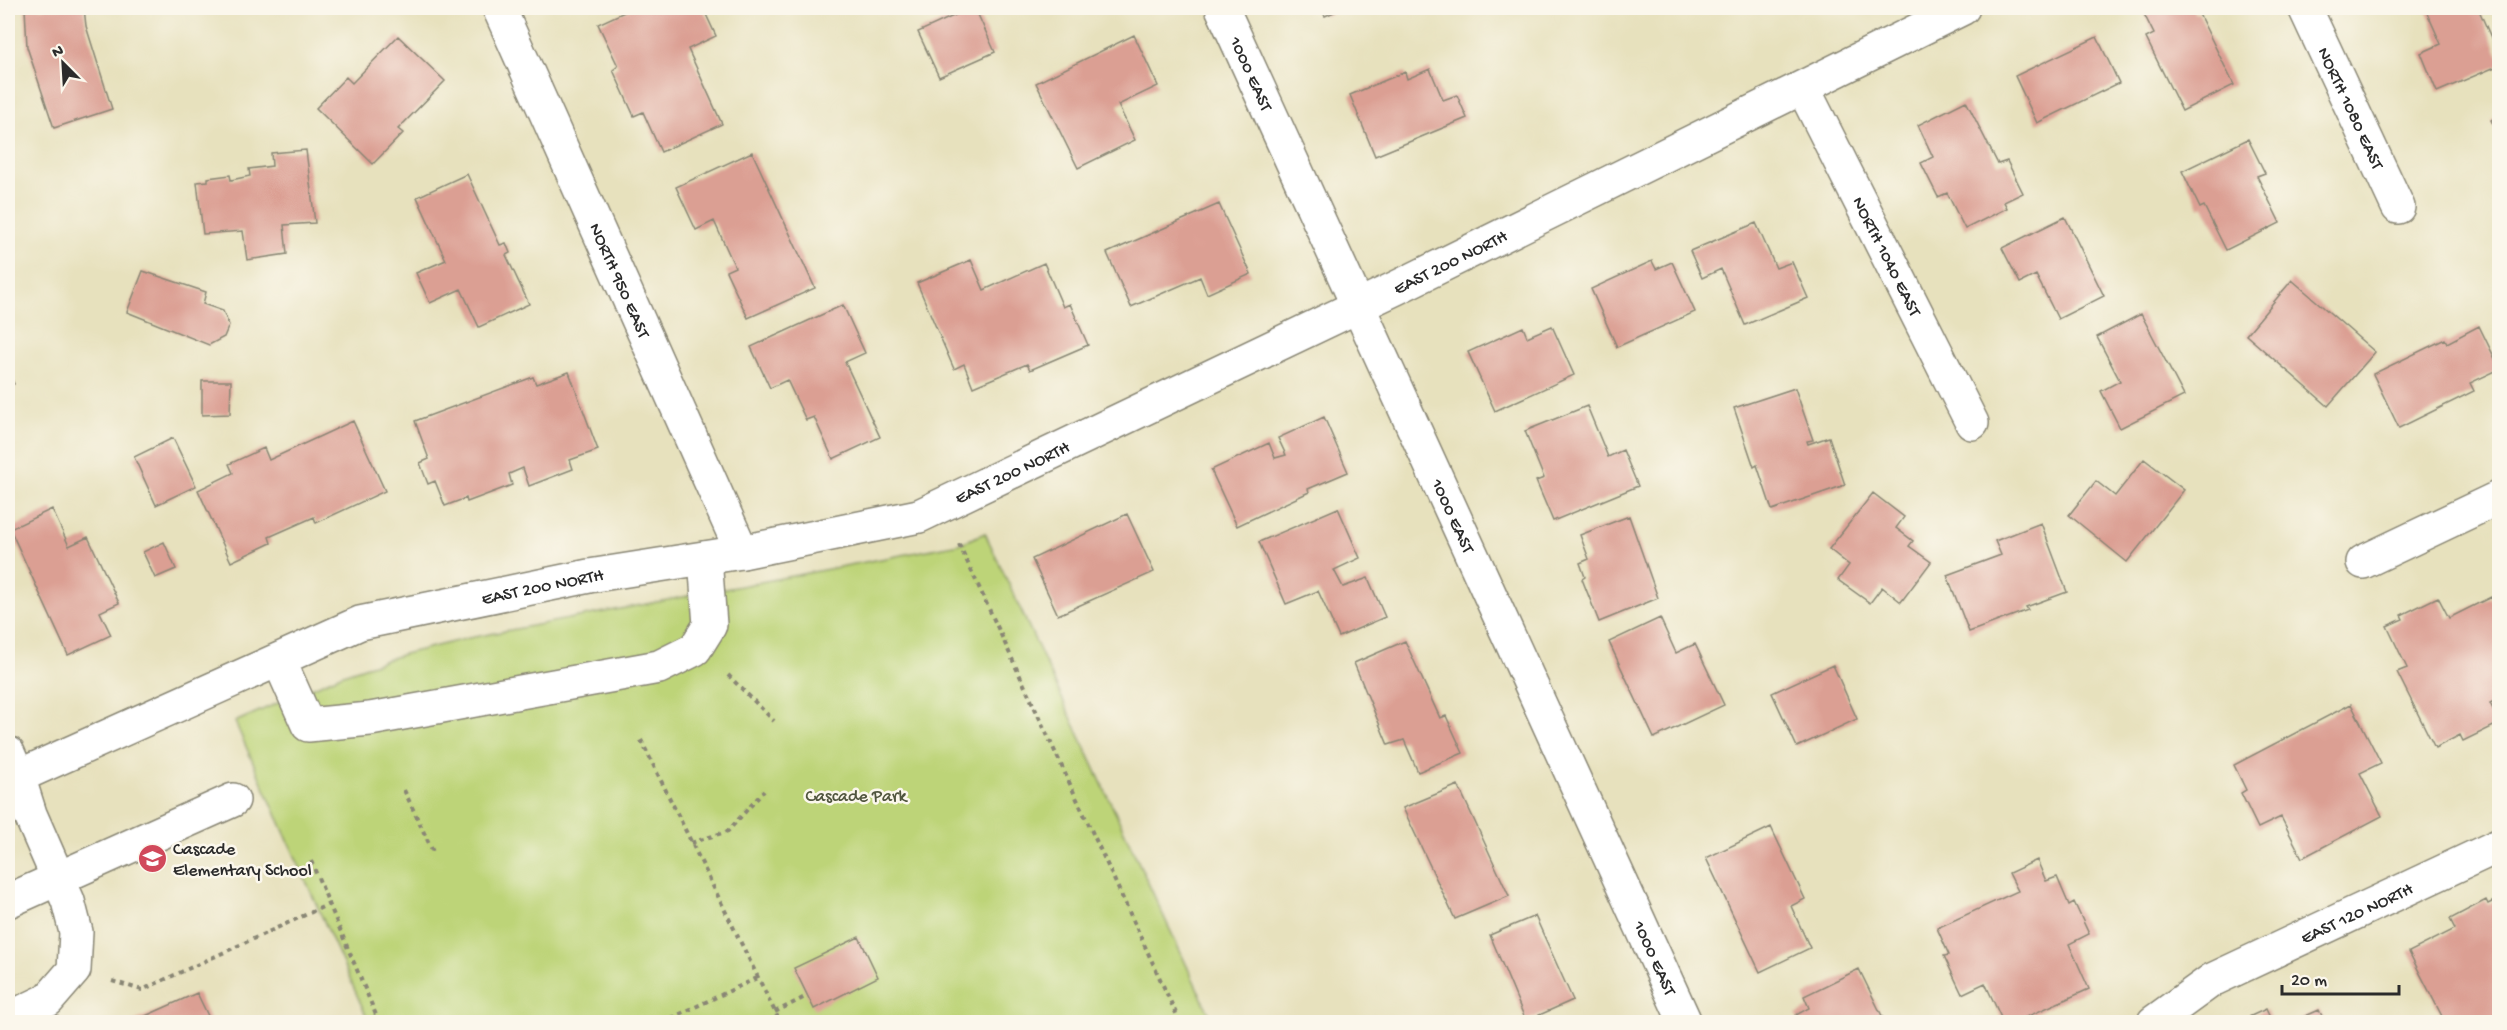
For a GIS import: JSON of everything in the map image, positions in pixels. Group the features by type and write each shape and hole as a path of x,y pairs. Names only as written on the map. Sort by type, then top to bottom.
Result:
{"street":[{"name":"NORTH 950 EAST","path":"499,8 742,552"},
{"name":"1000 EAST","path":"1221,8 1685,1023"},
{"name":"EAST 200 NORTH","path":"11,770 279,660 360,623 589,576 742,552 919,516 1357,307 1963,8"},
{"name":"NORTH 1080 EAST","path":"2305,8 2398,207"},
{"name":"NORTH 1040 EAST","path":"1803,88 1972,423"},
{"path":"2363,562 2499,497"},
{"path":"279,660 308,725 370,720 659,667 695,649 710,625 705,558"},
{"path":"8,1019 48,1000 74,969 76,932 59,877 11,770"},
{"path":"8,900 233,800"},
{"name":"EAST 120 NORTH","path":"2154,1023 2212,980 2499,845"}],"path":[{"path":"959,544 1180,1023"},
{"path":"728,675 774,721"},
{"path":"641,740 780,1023"},
{"path":"404,790 434,854"},
{"path":"691,843 728,831 764,791"},
{"path":"311,861 379,1023"},
{"path":"112,981 142,990 329,904"},
{"path":"663,1023 757,978"},
{"path":"775,1012 807,996"}],"green space":[{"name":"Cascade Park","path":"985,533 1213,1022 369,1022 235,722 343,674 404,654 469,638 959,544"}],"building":[{"path":"25,8 84,8 86,26 112,109 54,128 27,47"},
{"path":"633,8 703,8 716,36 688,49 722,124 661,152 643,112 634,116 613,70 618,66 598,24"},
{"path":"975,8 995,52 939,77 918,32"},
{"path":"1320,8 1343,8 1325,16"},
{"path":"2141,8 2192,8 2195,14 2198,12 2234,85 2182,111 2146,38 2154,34"},
{"path":"2425,8 2478,8 2500,58 2500,65 2437,92 2421,53 2441,44"},
{"path":"1134,35 1158,86 1118,105 1135,140 1078,168 1036,83"},
{"path":"398,36 445,81 398,129 403,133 373,164 316,108 346,77 352,83"},
{"path":"2097,37 2119,83 2037,123 2015,76"},
{"path":"1430,69 1443,100 1457,95 1467,118 1375,156 1350,95 1405,72 1407,79"},
{"path":"1966,101 1998,164 2007,161 2023,193 2004,202 2007,208 1965,229 1947,193 1938,197 1921,163 1933,157 1918,125"},
{"path":"2500,116 2500,137 2491,120"},
{"path":"2248,139 2265,173 2257,176 2280,223 2226,250 2204,206 2200,208 2182,171"},
{"path":"306,150 315,223 284,225 287,254 247,260 243,231 203,234 197,182 230,175 231,180 250,176 249,169 272,166 271,153"},
{"path":"752,152 815,288 748,318 726,271 735,267 714,221 696,230 676,187"},
{"path":"467,174 500,245 506,243 510,253 506,255 529,304 479,327 461,289 430,303 416,273 446,260 417,197"},
{"path":"1219,204 1251,274 1207,294 1200,277 1131,307 1107,253"},
{"path":"2065,217 2104,296 2058,319 2036,275 2020,283 2002,248"},
{"path":"1756,223 1776,268 1792,262 1808,298 1745,325 1721,269 1702,278 1690,251"},
{"path":"971,260 984,290 1044,263 1063,307 1070,304 1088,345 1030,370 1027,364 973,387 964,364 954,369 917,283"},
{"path":"1652,261 1656,269 1672,262 1695,312 1617,347 1591,289"},
{"path":"143,271 206,292 203,304 223,311 229,325 224,337 209,345 127,312"},
{"path":"2292,280 2375,352 2328,406 2246,335"},
{"path":"843,305 865,353 845,362 880,437 833,459 814,417 806,420 787,380 770,388 751,347"},
{"path":"2141,314 2184,396 2120,428 2101,391 2120,381 2097,337"},
{"path":"1552,326 1574,375 1495,411 1468,352 1523,327 1527,337"},
{"path":"2479,326 2500,369 2470,383 2474,391 2399,428 2373,374 2445,339 2447,343"},
{"path":"8,371 14,384 8,387"},
{"path":"569,372 598,450 570,460 573,469 529,486 523,468 509,474 512,485 467,502 466,498 445,506 435,481 428,484 420,463 429,459 415,421 533,377 536,384"},
{"path":"202,381 231,381 230,414 202,415"},
{"path":"1795,388 1813,440 1807,441 1808,444 1829,437 1845,485 1772,510 1757,465 1754,467 1734,408"},
{"path":"1587,406 1608,457 1623,450 1638,486 1553,521 1536,481 1544,478 1525,431"},
{"path":"1324,417 1348,472 1308,489 1309,492 1237,526 1211,470 1269,443 1275,458 1286,455 1278,438"},
{"path":"353,421 385,491 316,523 314,517 269,537 271,543 231,562 198,490 233,473 229,464 264,448 269,460"},
{"path":"173,438 196,486 156,505 134,457"},
{"path":"2144,459 2184,490 2127,562 2069,515 2096,481 2115,496"},
{"path":"1873,493 1904,517 1896,528 1913,541 1909,546 1931,562 1901,602 1882,587 1870,603 1838,580 1849,565 1829,549"},
{"path":"1338,508 1360,558 1334,570 1343,587 1368,578 1385,617 1339,637 1318,591 1286,604 1259,542"},
{"path":"52,509 69,546 88,537 119,603 100,612 111,635 68,655 10,529"},
{"path":"1127,514 1154,572 1058,615 1032,559"},
{"path":"1629,516 1658,598 1599,622 1582,579 1585,577 1580,563 1589,559 1580,535"},
{"path":"2041,523 2067,592 2026,607 2028,610 1969,632 1947,575 2001,555 1995,541"},
{"path":"164,542 176,569 155,578 143,552"},
{"path":"2438,597 2449,618 2491,597 2500,614 2500,698 2490,703 2500,723 2463,741 2460,735 2435,748 2397,672 2407,668 2387,626 2403,619 2401,615"},
{"path":"1660,618 1676,653 1695,644 1724,705 1654,738 1609,642"},
{"path":"1405,641 1440,718 1446,716 1463,753 1418,772 1404,740 1388,745 1354,663"},
{"path":"1833,665 1857,719 1797,747 1772,693"},
{"path":"2351,704 2381,763 2360,773 2382,816 2302,858 2281,817 2258,828 2241,793 2246,790 2234,765"},
{"path":"1458,785 1509,896 1455,919 1403,808"},
{"path":"1771,827 1805,899 1791,906 1810,948 1760,972 1706,858"},
{"path":"2037,860 2046,881 2057,877 2069,905 2074,902 2089,934 2069,944 2089,989 2015,1022 2003,1022 1985,983 1962,994 1944,956 1949,955 1937,928 2018,891 2009,873"},
{"path":"2500,898 2500,1022 2445,1022 2409,952 2455,929 2450,919 2486,900 2488,904"},
{"path":"1535,916 1573,1000 1526,1021 1490,935"},
{"path":"859,937 878,977 814,1009 794,968"},
{"path":"1859,969 1885,1022 1799,1022 1796,1015 1809,1008 1804,996"},
{"path":"197,993 211,1022 132,1022"},
{"path":"2266,1009 2272,1022 2238,1022"},
{"path":"2319,1010 2325,1022 2292,1022"}],"place":[{"name":"Cascade Elementary School","path":"152,858"}]}
